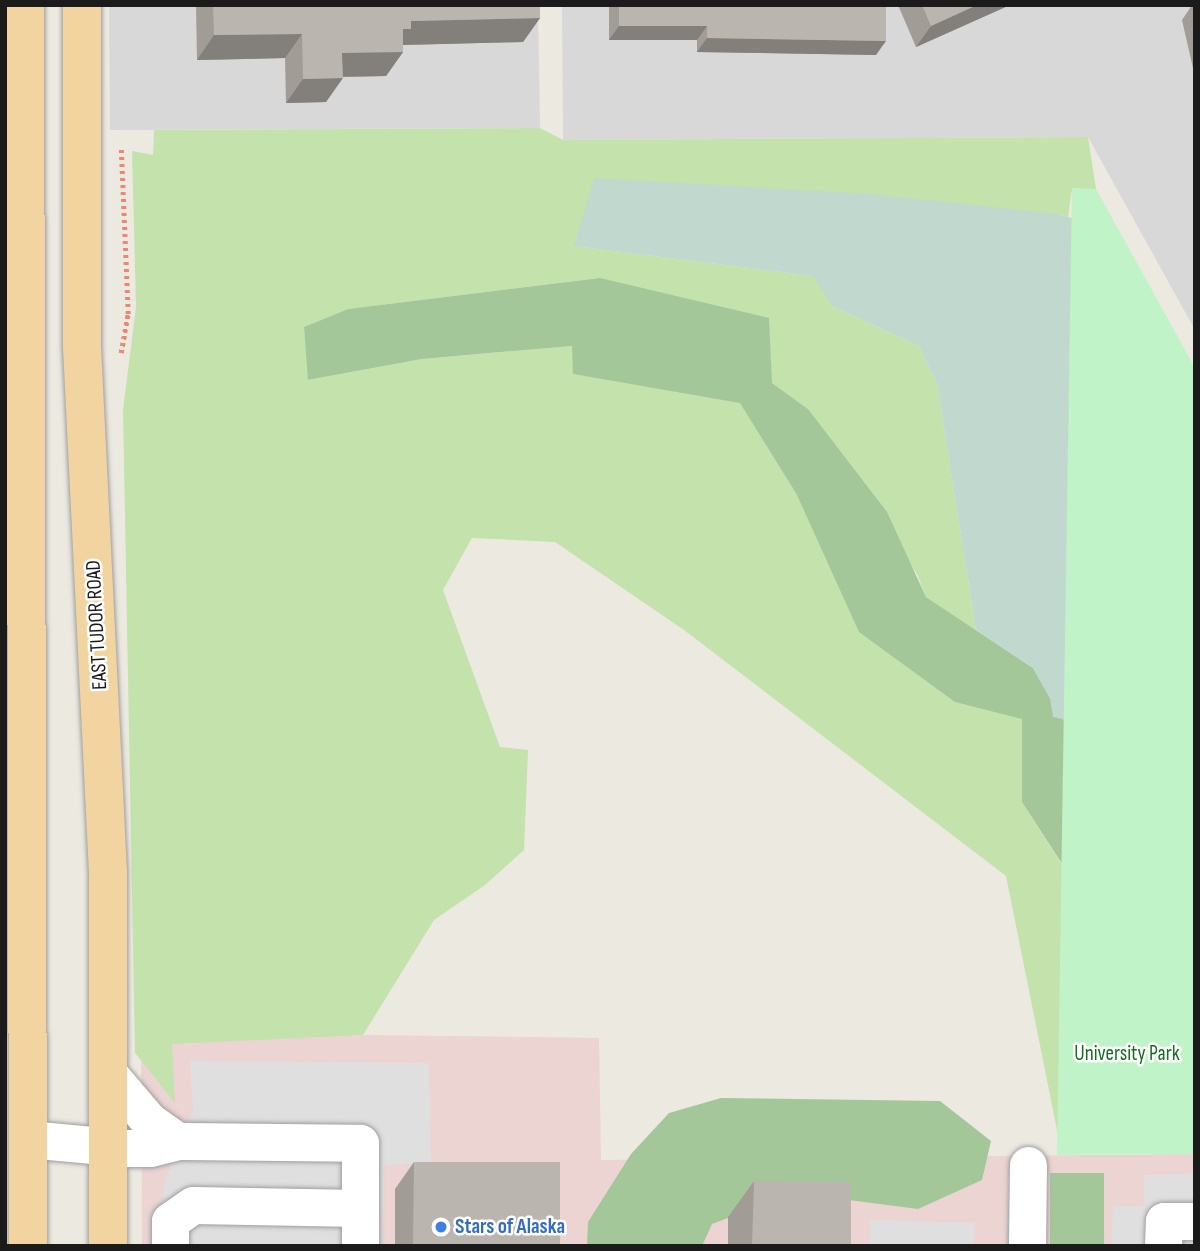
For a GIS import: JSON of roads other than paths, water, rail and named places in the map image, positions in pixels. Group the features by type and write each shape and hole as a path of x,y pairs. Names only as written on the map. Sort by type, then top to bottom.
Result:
{"main road":[{"path":"25,5 28,1246"},
{"name":"EAST TUDOR ROAD","path":"82,5 82,334 107,841 108,1246"}],"street":[{"path":"108,1074 149,1121 178,1141"},
{"path":"28,1139 108,1148 150,1148 178,1141 360,1143 360,1246"},
{"path":"1027,1246 1028,1165"},
{"path":"170,1246 170,1221 193,1205 360,1208"},
{"path":"1163,1246 1164,1221 1195,1221"}],"place":[{"name":"Stars of Alaska","path":"441,1227"}],"park label":[{"name":"University Park","path":"1127,1054"}]}
